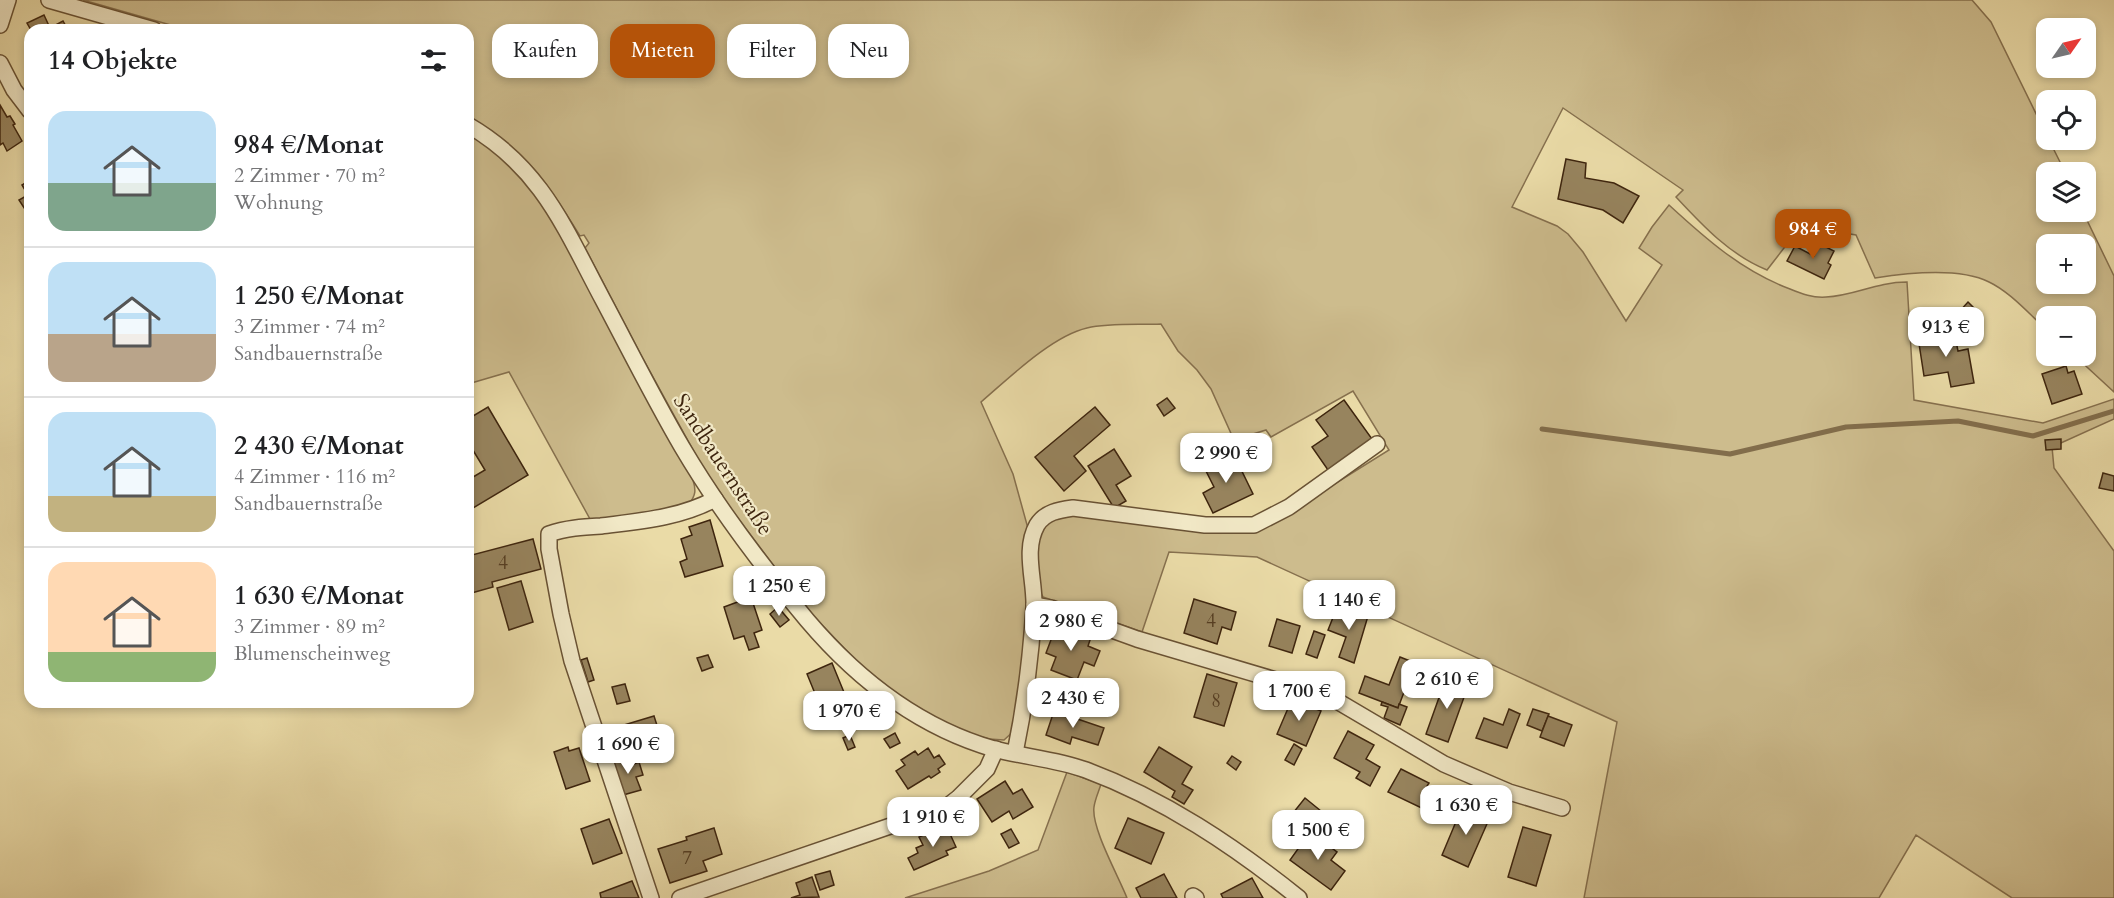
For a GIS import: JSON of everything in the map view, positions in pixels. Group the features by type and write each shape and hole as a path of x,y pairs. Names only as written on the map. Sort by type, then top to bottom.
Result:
{"street":[{"path":"0,25 8,0"},
{"path":"49,0 133,24"},
{"path":"0,63 14,90 24,103"},
{"name":"Sandbauernstraße","path":"474,128 491,138 522,165 550,200 682,448 759,561 808,622 854,670 888,699 929,724 964,739 996,749 1045,758 1086,770 1175,812 1222,840 1299,898"},
{"path":"1015,753 1021,724 1034,605 1030,560 1032,539 1037,525 1046,515 1058,510 1073,508 1205,525 1254,525 1288,507 1377,444"},
{"path":"651,898 572,661 549,549 549,534 562,530 677,515 715,499"},
{"path":"1034,605 1051,608 1137,639 1332,698 1443,764 1509,792 1562,808"},
{"path":"680,898 949,805 987,769 996,749"}],"shaded area":[{"path":"83,0 1972,0 1991,22 2036,114 2036,150 2054,150 2060,162 2036,162 2036,222 2088,222 2094,234 2036,234 2036,294 2096,294 2096,239 2114,276 2114,392 2086,366 2096,366 2096,306 2036,306 2036,319 2004,291 1977,277 1933,272 1875,278 1856,235 1801,226 1767,270 1729,248 1707,229 1676,197 1683,190 1563,108 1512,207 1557,226 1568,234 1583,252 1626,321 1662,265 1639,248 1669,205 1711,242 1740,263 1773,282 1803,294 1817,297 1836,296 1885,284 1907,282 1914,400 2043,423 2114,399 2114,419 2052,447 2054,468 2114,551 2114,898 2012,898 1916,835 1879,898 1584,898 1617,722 1257,557 1169,552 1142,632 1043,597 1037,570 1038,540 1045,522 1066,513 1224,531 1304,503 1389,450 1353,391 1271,437 1266,430 1234,440 1211,389 1197,370 1178,351 1161,324 1105,325 1074,332 1031,359 981,402 1013,474 1029,532 1029,607 1024,634 1023,675 1016,729 1004,740 966,733 911,706 866,671 804,606 719,493 698,459 585,248 589,243 584,235 580,236 557,199 533,168 505,141 474,121 474,24 167,24"},
{"path":"474,136 517,168 547,208 693,480 695,492 689,504 618,519 590,519 509,372 474,382"},
{"path":"1067,772 1101,784 1094,816 1101,839 1127,898 905,898 989,871 1038,850"}],"building":[{"path":"44,15 48,24 28,24"},
{"path":"0,105 7,117 10,116 15,124 13,125 22,141 7,151 3,143 0,145"},
{"path":"1566,159 1586,163 1585,178 1614,183 1639,196 1623,223 1603,210 1558,199"},
{"path":"24,197 24,208 19,200"},
{"path":"1820,244 1834,251 1828,263 1831,265 1824,279 1787,261 1795,246 1814,256"},
{"path":"1968,302 1975,309 1966,319 1959,312"},
{"path":"1954,331 1958,351 1968,349 1974,383 1951,387 1948,372 1924,376 1918,337"},
{"path":"2066,366 2068,373 2074,371 2082,394 2052,404 2042,374"},
{"path":"1167,398 1175,408 1164,416 1157,405"},
{"path":"1344,400 1372,439 1328,470 1312,447 1328,436 1316,420"},
{"path":"488,407 528,475 474,507 474,476 485,470 474,452 474,415"},
{"path":"1095,407 1110,425 1074,456 1086,471 1064,491 1035,457"},
{"path":"2061,439 2061,449 2046,450 2045,440"},
{"path":"1114,449 1131,476 1116,485 1126,501 1114,508 1088,466"},
{"path":"1233,453 1253,494 1213,513 1203,493 1214,487 1204,467"},
{"path":"2103,473 2114,476 2114,491 2099,488"},
{"path":"710,520 723,566 685,577 680,562 687,559 681,539 692,535 689,527"},
{"path":"533,539 541,569 492,582 493,587 474,592 474,554"},
{"path":"521,581 533,622 509,630 497,588"},
{"path":"751,597 762,630 754,633 759,647 749,650 744,636 734,639 724,607"},
{"path":"1194,599 1236,612 1231,630 1222,627 1217,644 1184,633"},
{"path":"1338,605 1368,616 1354,663 1339,657 1346,637 1328,630"},
{"path":"778,607 789,620 780,627 770,614"},
{"path":"1277,619 1300,626 1292,653 1269,646"},
{"path":"1057,624 1091,637 1088,646 1100,651 1094,666 1084,662 1077,680 1051,670 1056,657 1046,653"},
{"path":"1314,631 1325,635 1317,658 1306,654"},
{"path":"708,655 713,667 702,671 697,658"},
{"path":"1400,657 1415,663 1398,708 1359,693 1365,676 1389,685"},
{"path":"587,658 594,680 588,682 581,660"},
{"path":"832,663 848,702 823,713 807,674"},
{"path":"1207,674 1237,683 1224,726 1194,717"},
{"path":"1446,678 1468,686 1448,742 1426,734"},
{"path":"625,684 630,701 617,704 612,687"},
{"path":"1292,699 1321,711 1306,746 1277,734"},
{"path":"1382,702 1398,708 1399,704 1407,707 1400,725 1384,718 1388,707 1381,705"},
{"path":"1509,709 1520,714 1507,748 1476,738 1484,718 1503,725"},
{"path":"1533,709 1549,714 1542,731 1527,725"},
{"path":"1054,711 1104,728 1098,745 1072,737 1070,744 1046,735"},
{"path":"654,716 662,741 632,751 624,725"},
{"path":"1548,716 1572,725 1564,746 1540,737"},
{"path":"1348,731 1374,745 1366,759 1380,767 1370,786 1356,778 1360,772 1334,758"},
{"path":"895,733 900,743 890,748 884,739"},
{"path":"850,735 855,747 848,750 843,738"},
{"path":"1294,744 1302,749 1294,765 1285,760"},
{"path":"568,747 569,751 579,748 590,781 566,789 554,752"},
{"path":"1159,747 1192,767 1182,784 1193,790 1184,804 1172,797 1175,791 1144,772"},
{"path":"928,748 934,758 939,755 945,764 938,769 940,772 908,789 896,771 905,765 901,760 915,751 918,755"},
{"path":"1232,756 1241,762 1236,770 1227,763"},
{"path":"631,757 634,764 639,762 643,775 636,777 641,790 623,795 613,761"},
{"path":"1401,769 1429,783 1427,786 1440,793 1430,812 1388,792"},
{"path":"1005,781 1013,794 1022,789 1033,807 1013,819 1009,811 992,822 977,799"},
{"path":"1305,798 1321,811 1310,825 1293,813"},
{"path":"1463,805 1490,817 1468,867 1442,855"},
{"path":"1128,818 1164,833 1151,864 1115,848"},
{"path":"609,819 622,853 593,864 581,829"},
{"path":"946,825 956,847 946,851 948,855 914,870 908,858 918,853 916,848 923,845 919,837"},
{"path":"1523,827 1551,835 1536,886 1508,877"},
{"path":"714,828 722,854 703,861 707,871 670,883 658,849"},
{"path":"1011,829 1019,843 1009,848 1001,834"},
{"path":"1310,832 1337,852 1331,860 1345,871 1331,890 1290,860"},
{"path":"830,871 834,885 820,890 815,875"},
{"path":"1164,874 1177,898 1141,898 1136,888"},
{"path":"812,877 819,897 791,898 800,895 796,883"},
{"path":"1252,878 1263,898 1223,898 1221,894"},
{"path":"632,881 639,898 601,898 600,893"}],"waterway":[{"path":"1542,429 1730,454 1846,427 1958,421 2033,436 2114,411"}]}
